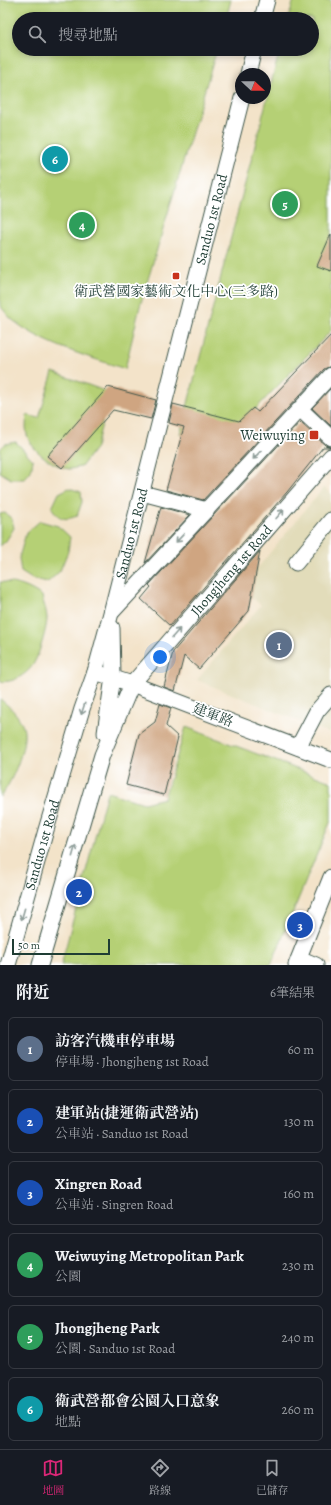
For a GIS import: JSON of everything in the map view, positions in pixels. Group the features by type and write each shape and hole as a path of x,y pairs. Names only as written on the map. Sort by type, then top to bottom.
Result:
{"street":[{"path":"264,12 267,0"},
{"path":"249,68 252,56"},
{"name":"Sanduo 1st Road","path":"8,965 82,709 95,672 111,613 240,104"},
{"path":"102,756 113,678 111,613 331,375"},
{"path":"300,409 331,438"},
{"name":"Jhongjheng 1st Road","path":"132,684 331,456"},
{"path":"142,493 207,510"},
{"path":"296,563 331,520"},
{"name":"建軍路","path":"95,672 132,684 331,760"},
{"path":"40,965 102,756 132,684"},
{"path":"298,747 317,711 331,695"},
{"path":"316,965 298,961 331,877"}],"shaded area":[{"path":"324,487 331,493 331,734 197,680 261,605 241,588"}],"green space":[{"path":"0,0 231,0 228,12 12,12 12,56 215,56 140,306 125,369 68,350 40,338 13,320 0,306"},
{"path":"294,0 331,0 331,331 240,425 215,444 180,434 266,104 271,104 271,84 278,56 319,56 319,12 290,12"},
{"path":"53,372 110,393 96,447 81,467 69,469 64,468 46,459 32,445 27,434 27,415 39,418"},
{"path":"16,442 33,460 31,471 24,479 11,479 0,472 0,449 5,444"},
{"path":"69,488 81,492 82,502 77,516 65,519 57,515 52,508 59,493"},
{"path":"5,513 12,519 14,528 6,541 0,546 0,514"},
{"path":"40,521 58,526 70,537 68,551 60,571 48,582 32,579 21,572 19,558 26,533"},
{"path":"0,582 22,586 42,596 47,618 46,628 40,648 31,667 28,671 14,680 5,682 0,681"},
{"path":"0,699 17,715 23,727 24,734 18,764 14,774 0,797"},
{"path":"186,727 331,782 331,820 271,965 61,965 107,792 144,803 164,798"}],"building":[{"path":"331,234 331,271 317,266"},
{"path":"331,335 331,366 324,369 203,500 166,490 184,427 169,423 173,404 239,421 253,408 258,412"},
{"path":"108,387 156,400 151,419 113,410 62,468 47,456"},
{"path":"331,388 331,426 312,408"},
{"path":"300,422 325,445 331,447 323,447 287,492 170,626 141,599 151,587 149,585"},
{"path":"161,507 190,515 145,563"},
{"path":"260,551 249,611 199,669 184,656 175,691 164,687 173,652"},
{"path":"160,704 171,708 166,726 178,737 164,795 126,785 139,734 155,722"}],"place":[{"name":"衛武營都會公園入口意象","path":"55,159"},
{"name":"Jhongjheng Park","path":"285,204"},
{"name":"Weiwuying Metropolitan Park","path":"82,225"},
{"name":"衛武營國家藝術文化中心(三多路)","path":"176,276"},
{"name":"Weiwuying","path":"314,435"},
{"name":"訪客汽機車停車場","path":"279,645"},
{"name":"建軍站(捷運衛武營站)","path":"79,892"},
{"name":"Xingren Road","path":"300,925"}]}
